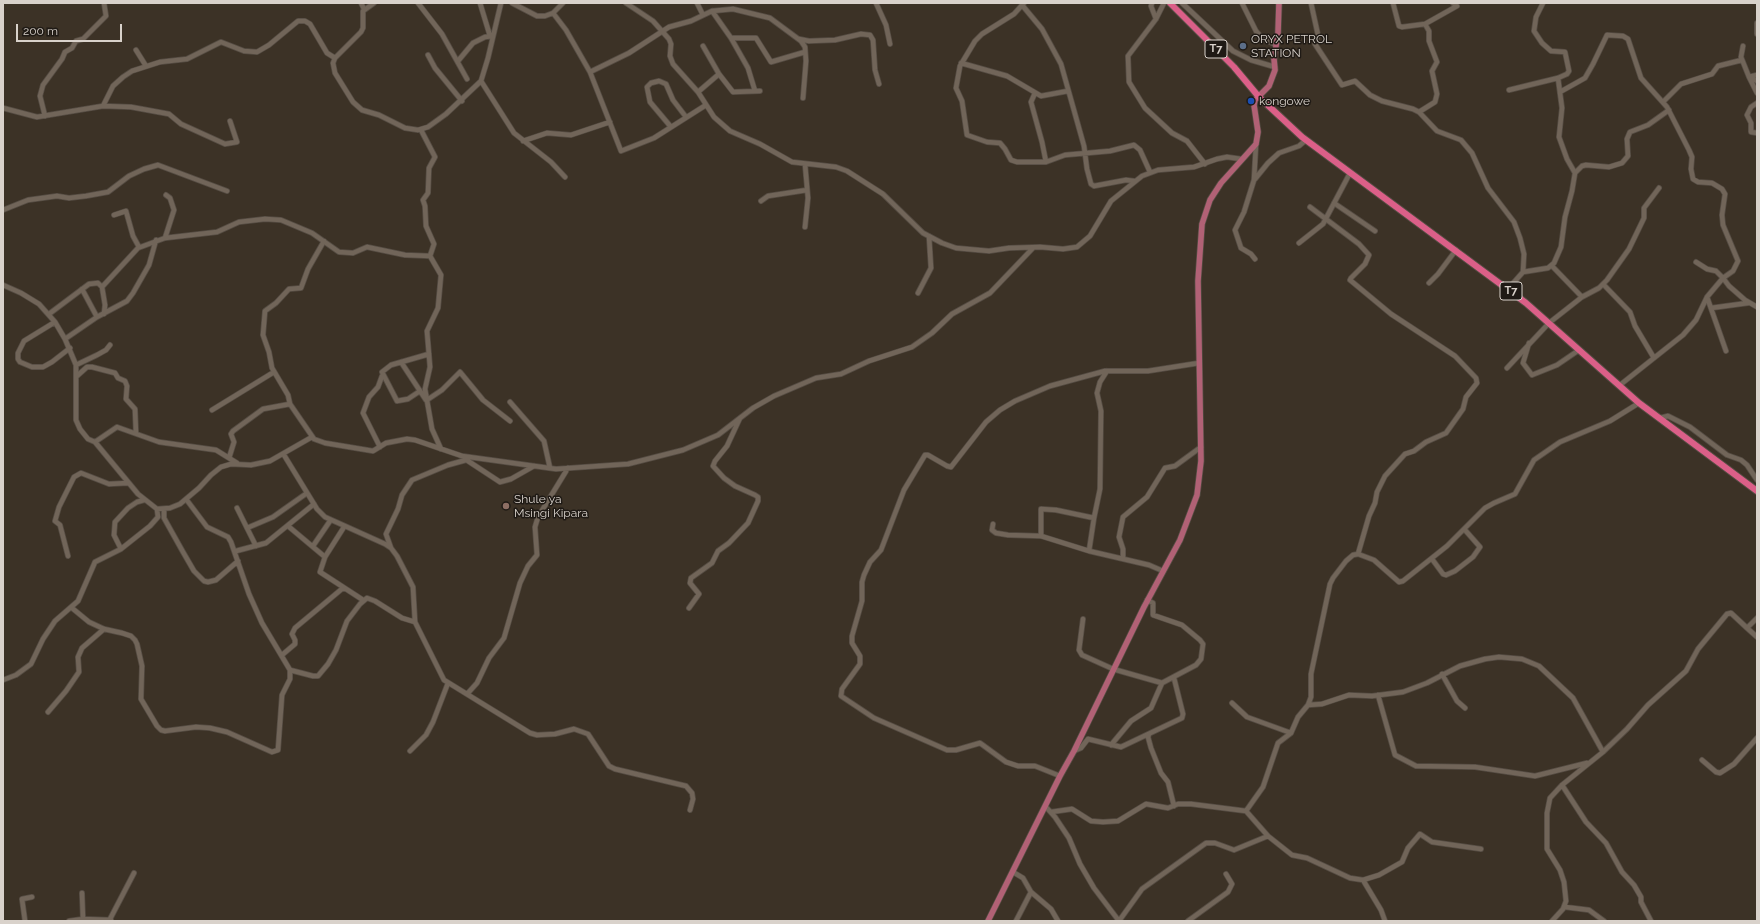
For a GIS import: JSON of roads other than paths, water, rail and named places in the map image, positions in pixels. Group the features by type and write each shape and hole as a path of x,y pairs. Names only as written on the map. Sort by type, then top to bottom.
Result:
{"highway":[{"name":"T7","path":"1170,3 1234,67 1259,97 1306,140 1508,289 1549,323 1639,403 1757,491"}],"main road":[{"path":"988,921 1060,776 1074,751 1147,600 1180,540 1197,495 1200,481 1201,447 1198,254 1204,214 1210,200 1221,183 1256,144 1258,132 1254,105 1255,100 1272,80 1275,67 1274,59 1279,3"}],"street":[{"path":"45,116 40,96 44,85 62,59 65,52 72,48 75,42 83,39 106,16 104,3"},
{"path":"361,3 364,9 361,32 335,58 333,65 337,77 357,106 364,111 382,116 405,128 421,130 446,114 462,101 481,81 501,3"},
{"path":"364,9 374,3"},
{"path":"418,3 442,34 467,79"},
{"path":"480,3 492,36"},
{"path":"512,3 537,16 545,16 553,13 563,3"},
{"path":"626,3 636,11 649,18 662,31 671,42 670,56 673,64 698,92 714,117 734,135 760,144 788,160 805,164 836,167 847,171 883,194 928,236 948,245 980,251 1033,248 1072,248 1085,242 1096,229 1104,210 1111,202 1134,181 1150,172 1188,168 1227,157 1241,159"},
{"path":"697,3 703,15"},
{"path":"876,3 886,25 890,44"},
{"path":"1152,3 1151,6 1156,19"},
{"path":"1164,3 1156,19 1128,56 1127,62 1130,86 1145,108 1172,133 1187,141 1205,164"},
{"path":"1182,3 1233,51 1250,60 1275,67"},
{"path":"1242,3 1258,33 1262,38 1276,46"},
{"path":"1311,3 1318,35 1315,44 1342,85 1355,81 1370,95 1382,101 1419,112 1437,132 1461,140 1472,153 1488,188 1518,229 1524,254 1523,272"},
{"path":"1393,3 1399,26 1425,24 1457,6 1453,3"},
{"path":"1508,90 1558,78 1567,74 1569,71 1566,54 1563,50 1554,52 1536,37 1534,31 1536,17 1543,3"},
{"path":"1134,181 1126,180 1094,186 1091,184 1084,154 1084,146 1061,64 1048,39 1022,4 1014,14 982,34 975,41 961,63 956,88 962,101 964,122 968,136 976,137 987,142 1000,143 1014,161 1046,162 1065,155 1084,154 1110,151 1134,145 1140,150 1150,172"},
{"path":"590,72 629,53 662,31 712,11 734,9 764,16 776,22 799,39 804,45 807,71 803,98"},
{"path":"712,11 731,38 748,68 754,91"},
{"path":"553,13 566,30 590,72 621,151 654,138 706,105"},
{"path":"103,106 107,95 120,79 132,71 146,66 188,59 221,42 244,51 254,53 268,45 292,25 302,21 310,24 327,53 335,58"},
{"path":"1757,23 1757,34"},
{"path":"1419,112 1435,102 1437,94 1432,71 1438,62 1428,41 1428,31 1425,24"},
{"path":"799,39 809,41 835,40 861,34 870,35 873,40 875,70 879,84"},
{"path":"1560,92 1581,82 1585,78 1607,35 1623,36 1627,38 1641,78 1669,110 1691,154 1693,179 1698,182 1712,183 1722,189 1725,194 1722,215 1723,225 1738,261 1733,271 1723,278 1707,297 1696,320 1676,341 1620,385"},
{"path":"458,61 470,45 492,36"},
{"path":"731,38 756,38 771,62 805,52"},
{"path":"703,46 719,74 731,91 760,91"},
{"path":"1743,46 1740,54 1757,93"},
{"path":"136,50 146,66"},
{"path":"428,56 435,68 462,101"},
{"path":"1663,102 1682,84 1712,74 1718,66 1742,60"},
{"path":"961,63 1007,76 1044,97 1068,91"},
{"path":"698,92 719,74"},
{"path":"1749,77 1757,75"},
{"path":"1749,77 1757,81"},
{"path":"1558,78 1562,108 1559,137 1564,147 1567,159 1575,173"},
{"path":"481,81 503,118 514,133 551,162 565,177"},
{"path":"671,127 650,102 647,87 651,83 659,81 666,84 673,100 686,117"},
{"path":"1035,93 1031,102 1046,162"},
{"path":"1757,103 1751,107 1748,115 1751,132 1757,133"},
{"path":"3,108 28,116 45,116 103,106 131,107 169,114 181,124 223,144 237,142 230,121"},
{"path":"1552,266 1561,247 1575,173 1582,166 1586,165 1609,167 1622,163 1628,156 1628,136 1630,132 1648,125 1669,110"},
{"path":"523,141 547,133 571,135 610,122"},
{"path":"421,130 435,157 429,168 428,193 423,200 426,206 426,226 434,244 430,256"},
{"path":"1254,180 1274,157 1306,140"},
{"path":"1255,259 1251,254 1242,248 1235,233 1236,226 1244,212 1254,180 1256,144"},
{"path":"805,164 808,208 805,227"},
{"path":"3,210 28,200 57,196 69,198 108,192 129,176 144,169 158,165 227,191"},
{"path":"1299,243 1319,228 1350,173"},
{"path":"1507,368 1549,323 1582,297 1603,284 1615,270 1629,248 1644,218 1644,208 1659,188"},
{"path":"761,201 768,196 807,190"},
{"path":"166,195 170,198 174,210 166,238"},
{"path":"1334,203 1375,231"},
{"path":"1310,207 1359,244 1369,255 1365,264 1350,280 1391,314 1455,356 1476,378 1477,383 1466,397 1464,409 1446,433 1426,442 1414,451 1405,454 1385,476 1377,492 1376,503 1369,516 1358,554"},
{"path":"114,215 126,211 133,236 139,247"},
{"path":"102,287 139,247 156,240 217,232 239,222 265,219 282,221 312,233 339,252 353,252 368,247 405,255 430,256"},
{"path":"918,294 931,268 928,236"},
{"path":"65,339 97,317 124,303 133,293 149,265 156,240"},
{"path":"324,241 308,269 302,287 299,289 290,289 265,312 263,335 274,372 288,395 290,404 312,437 316,441 372,451 390,442 407,439 464,458 550,468 636,463 683,450 718,435 741,417 774,396 816,378 841,374 863,363 898,353 922,341 952,314 990,292 1033,248"},
{"path":"1428,283 1438,274 1456,250"},
{"path":"430,256 440,272 441,283 438,308 427,331 430,371 425,389 432,429 441,450"},
{"path":"1696,262 1707,269 1716,271 1729,286 1748,303 1757,307"},
{"path":"1508,289 1523,272 1552,266"},
{"path":"1552,266 1582,297"},
{"path":"49,314 82,288 96,282 102,287 105,305 104,314"},
{"path":"1603,284 1630,312 1635,326 1654,358"},
{"path":"3,285 21,293 39,304 55,322 70,348 76,365 77,423 85,436 95,442 128,483 144,500 157,509 175,506 186,499 216,471 226,465 237,463 262,464 284,455 312,437"},
{"path":"82,288 97,317"},
{"path":"1707,297 1726,351"},
{"path":"1711,308 1748,303"},
{"path":"55,322 24,341 18,353 18,359 20,362 32,367 43,367 50,364 70,348"},
{"path":"1529,343 1523,363 1532,375 1557,366 1579,350"},
{"path":"76,365 106,350 110,345"},
{"path":"380,447 363,413 369,397 378,387 382,376 381,373 383,370 401,362 429,354"},
{"path":"401,362 427,401"},
{"path":"1060,776 1040,767 1018,766 1006,762 980,743 963,749 947,750 874,718 841,696 842,689 860,664 860,656 852,643 852,636 862,601 862,582 864,576 870,562 881,550 904,490 925,455 928,455 951,467 986,422 1000,410 1015,401 1050,386 1107,371 1148,371 1199,363"},
{"path":"77,376 87,367 92,367 115,373 118,378 124,381 126,386 126,399 135,409 136,434"},
{"path":"1089,551 1100,489 1102,455 1101,411 1097,393 1100,382 1107,371"},
{"path":"212,410 274,372"},
{"path":"427,401 442,390 460,372 483,400 510,421"},
{"path":"382,376 397,401 408,399 420,391"},
{"path":"510,402 544,441 550,468"},
{"path":"1246,810 1263,787 1278,743 1291,733 1298,717 1308,706 1311,697 1311,674 1330,584 1346,561 1352,555 1358,554 1376,562 1401,582 1432,559 1465,530 1491,504 1515,494 1534,460 1550,448 1566,439 1610,421 1639,403"},
{"path":"229,458 234,442 231,434 233,431 263,409 290,404"},
{"path":"1660,418 1668,416 1685,423 1726,454 1742,460 1757,480"},
{"path":"689,608 699,594 690,583 691,578 712,563 718,551 729,543 748,523 758,502 758,497 729,482 713,466 714,461 727,446 741,417"},
{"path":"95,442 117,427 159,442 216,450 237,463"},
{"path":"1124,559 1123,549 1119,537 1123,517 1147,497 1165,468 1175,466 1201,447"},
{"path":"284,455 314,504 330,521 391,548"},
{"path":"464,458 500,482 511,479 535,466"},
{"path":"464,458 412,480 402,495 398,509 386,534 391,548 405,570 413,587 415,622 433,654 441,676 448,683 468,693 489,709 530,733 537,735 555,734 574,729 588,734 609,766 615,769 686,786 692,793 693,799 690,810"},
{"path":"468,693 477,684 489,658 504,638 520,583 528,566 537,555 535,527 538,517 568,468"},
{"path":"68,556 60,525 55,522 59,508 74,477 82,473 109,484 128,483"},
{"path":"247,528 273,517 307,493"},
{"path":"72,608 89,622 104,629 130,636 137,644 142,666 141,699 156,726 165,731 191,727 210,728 227,732 267,750 276,752 280,747 282,695 290,678 290,670 262,623 249,594 236,551 228,537 207,527 186,499"},
{"path":"121,549 114,535 115,522 119,516 132,505 144,500"},
{"path":"236,551 266,543 314,504"},
{"path":"237,508 256,546"},
{"path":"3,680 16,675 31,664 43,639 55,621 72,608 80,597 95,562 121,549 150,526 158,516 157,509"},
{"path":"164,509 164,518 172,534 194,571 204,581 208,582 216,580 238,561"},
{"path":"1041,536 1041,509 1056,510 1094,518"},
{"path":"313,546 330,521"},
{"path":"993,524 992,530 996,533 1008,536 1041,536 1089,551 1150,565 1163,571"},
{"path":"288,526 325,557"},
{"path":"344,527 325,557 320,572 363,600"},
{"path":"1432,559 1443,574 1446,575 1473,557 1480,547 1465,530"},
{"path":"282,655 295,644 292,634 295,628 343,588"},
{"path":"290,670 316,677 336,650 347,621 363,600 370,598 402,618 415,622"},
{"path":"1083,619 1079,652 1113,669 1162,683 1174,678 1199,662 1202,643 1193,633 1182,626 1153,615 1153,603 1147,600"},
{"path":"1552,921 1565,907 1566,894 1560,870 1547,849 1548,805 1550,798 1562,785 1588,763 1604,752 1648,705 1686,671 1698,649 1727,614 1731,613 1757,637"},
{"path":"1747,628 1757,618"},
{"path":"48,712 66,691 79,672 78,657 82,648 104,629"},
{"path":"1308,706 1322,704 1344,696 1397,694 1411,690 1460,666 1494,657 1522,659 1539,666 1573,698 1604,752"},
{"path":"1442,674 1457,701 1465,708"},
{"path":"1074,751 1081,748 1088,739 1121,747 1183,716 1174,678"},
{"path":"410,751 426,735 433,722 448,683"},
{"path":"1111,745 1131,721 1151,708 1162,683"},
{"path":"1378,695 1395,754 1416,766 1475,768 1535,776 1588,763"},
{"path":"1232,703 1247,716 1291,733"},
{"path":"1149,734 1148,737 1150,745 1161,773 1168,782 1174,806"},
{"path":"1702,760 1716,772 1720,773 1734,764 1757,738"},
{"path":"1562,785 1586,822 1606,843 1622,872 1634,885 1641,897 1640,902 1651,921"},
{"path":"1051,812 1072,810 1092,821 1108,822 1118,821 1146,804 1168,808 1191,804 1246,810 1268,836 1292,855 1307,858 1350,878 1363,880 1379,875 1402,862 1408,848 1420,834 1432,842 1481,849"},
{"path":"1046,806 1069,838 1080,864 1094,888 1119,921 1142,889 1206,843 1216,843 1234,850 1268,836"},
{"path":"1013,872 1022,878 1031,892 1051,909 1058,921"},
{"path":"69,921 83,919 110,920 134,873"},
{"path":"1188,921 1228,892 1232,884 1226,874"},
{"path":"1363,880 1381,910 1385,921"},
{"path":"1016,921 1031,892"},
{"path":"82,893 83,919"},
{"path":"25,921 22,899 32,897"},
{"path":"1565,907 1589,910 1604,921"}],"place":[{"name":"ORYX PETROL STATION","path":"1243,46"},
{"name":"kongowe","path":"1251,101"},
{"name":"Shule ya Msingi Kipara","path":"506,506"}]}
